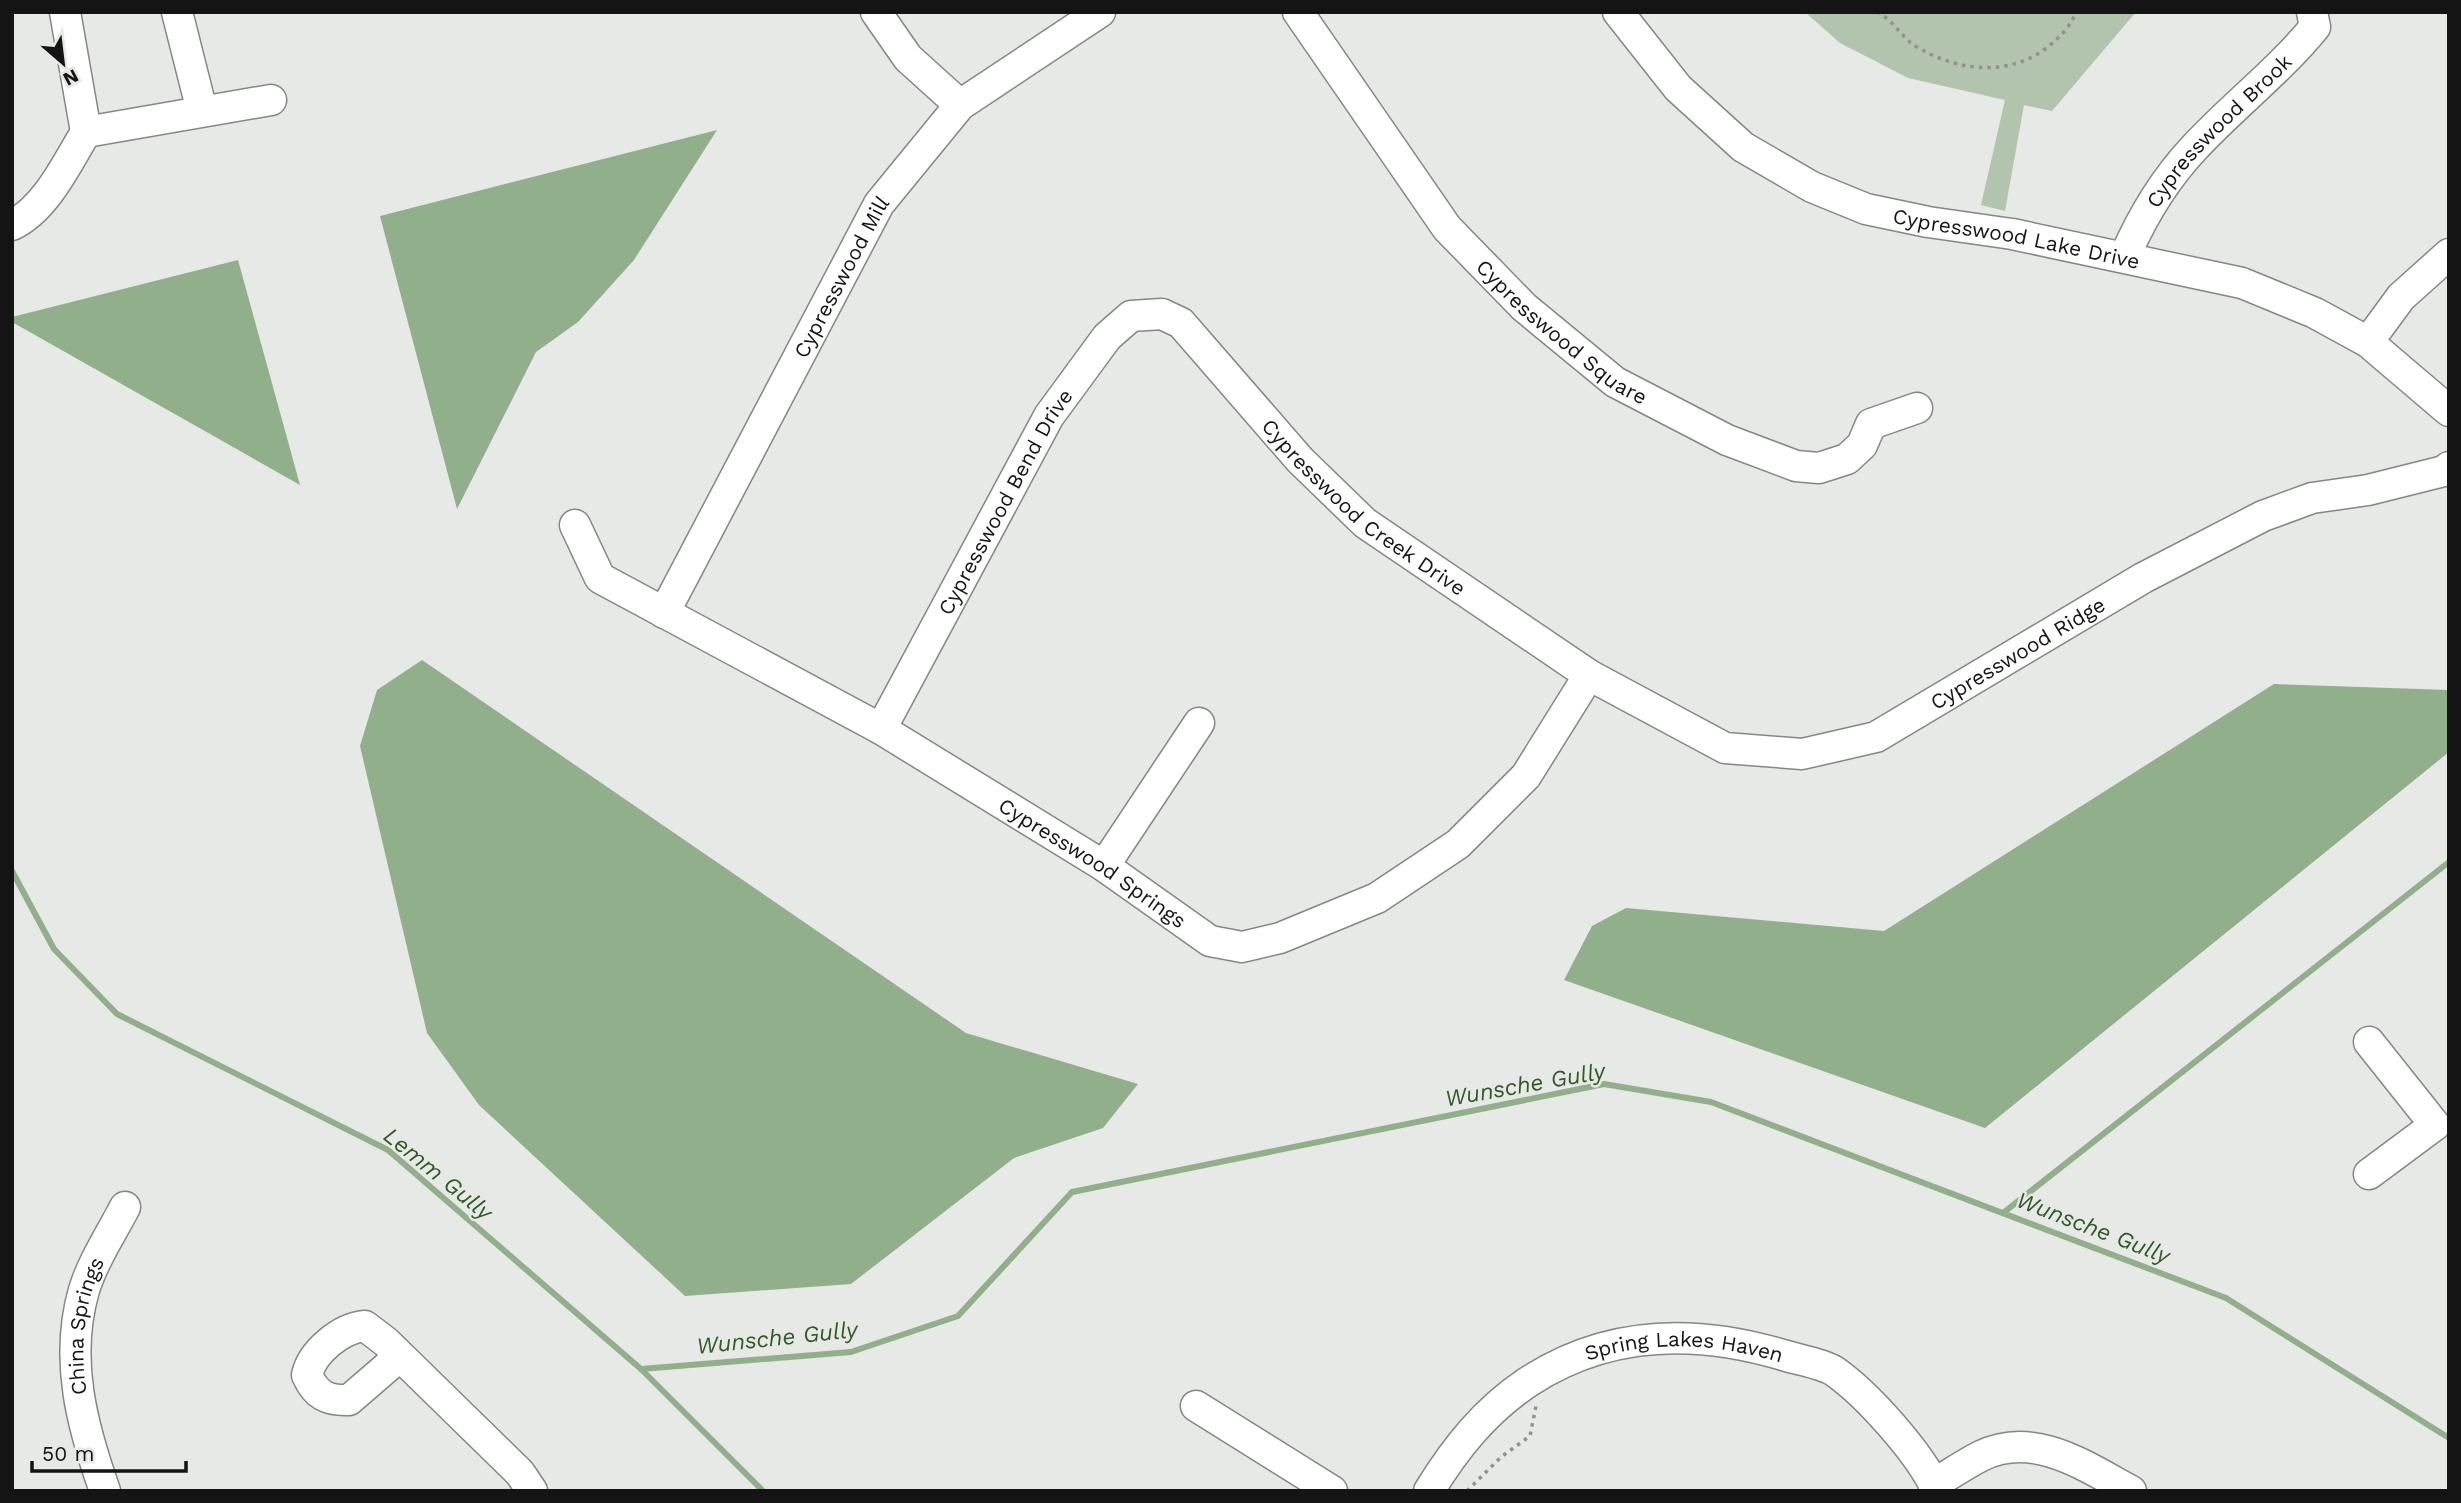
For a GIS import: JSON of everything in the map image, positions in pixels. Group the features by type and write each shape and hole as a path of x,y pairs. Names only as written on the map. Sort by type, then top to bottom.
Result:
{"street":[{"path":"12,225 26,218 53,184 86,132 65,12"},
{"path":"177,12 201,111"},
{"path":"876,12 908,58 960,105"},
{"name":"Cypresswood Mill","path":"664,613 878,204 960,105 1100,12"},
{"name":"Cypresswood Square","path":"1298,12 1447,228 1524,307 1615,382 1727,440 1796,466 1819,468 1847,459 1862,445 1871,424 1917,408"},
{"name":"Cypresswood Lake Drive","path":"1618,12 1678,88 1743,147 1812,187 1866,209 2126,256 2242,283 2315,313 2368,342 2449,411"},
{"name":"Cypresswood Brook","path":"2126,256 2141,219 2165,184 2193,149 2294,52 2315,27 2312,12"},
{"path":"86,132 271,100"},
{"path":"2368,342 2402,297 2449,254"},
{"name":"Cypresswood Creek Drive","path":"1162,314 1181,323 1300,460 1365,523 1589,675"},
{"name":"Cypresswood Bend Drive","path":"881,729 1049,416 1108,337 1131,316 1162,314"},
{"name":"Cypresswood Ridge","path":"1589,675 1725,748 1802,754 1876,737 2143,578 2263,516 2312,498 2368,490 2444,471 2449,467"},
{"name":"Cypresswood Springs","path":"575,525 600,578 881,729 1104,866 1210,941 1242,947 1280,938 1377,898 1458,844 1526,776 1589,675"},
{"path":"1104,866 1199,723"},
{"path":"2369,1042 2444,1128 2369,1174"},
{"name":"China Springs","path":"105,1491 82,1425 75,1357 84,1291 125,1208"},
{"name":"Spring Lakes Haven","path":"1429,1491 1472,1429 1531,1381 1584,1355 1615,1345 1693,1337 1738,1342 1833,1370 1901,1434 1936,1487"},
{"path":"400,1356 520,1473 532,1491"},
{"path":"1196,1406 1332,1491"},
{"path":"1936,1487 1983,1455 2020,1446 2056,1452 2131,1491"}],"path":[{"path":"1877,12 1892,20 1913,46 1935,57 1979,69 2009,67 2040,53 2066,32 2076,12"},
{"path":"1467,1491 1501,1457 1530,1436 1535,1406 1541,1401"}],"shaded area":[{"path":"1805,12 2136,12 2052,111 2024,105 2005,211 1981,205 2005,100 1908,78 1840,43"},
{"path":"717,130 634,260 578,322 536,352 457,509 380,216"},
{"path":"238,260 300,485 12,322 12,317"},
{"path":"422,660 966,1033 1138,1084 1103,1128 1014,1158 851,1284 685,1296 479,1105 427,1033 360,746 377,690"},
{"path":"2274,684 2449,690 2449,752 1985,1128 1564,980 1592,926 1626,908 1884,931"}],"waterway":[{"path":"2003,1213 2449,862"},
{"name":"Lemm Gully","path":"12,871 54,949 117,1014 388,1150 641,1369 763,1491"},
{"name":"Wunsche Gully","path":"641,1369 851,1352 958,1316 1072,1192 1604,1084 1711,1102 2226,1298 2449,1438"}]}
